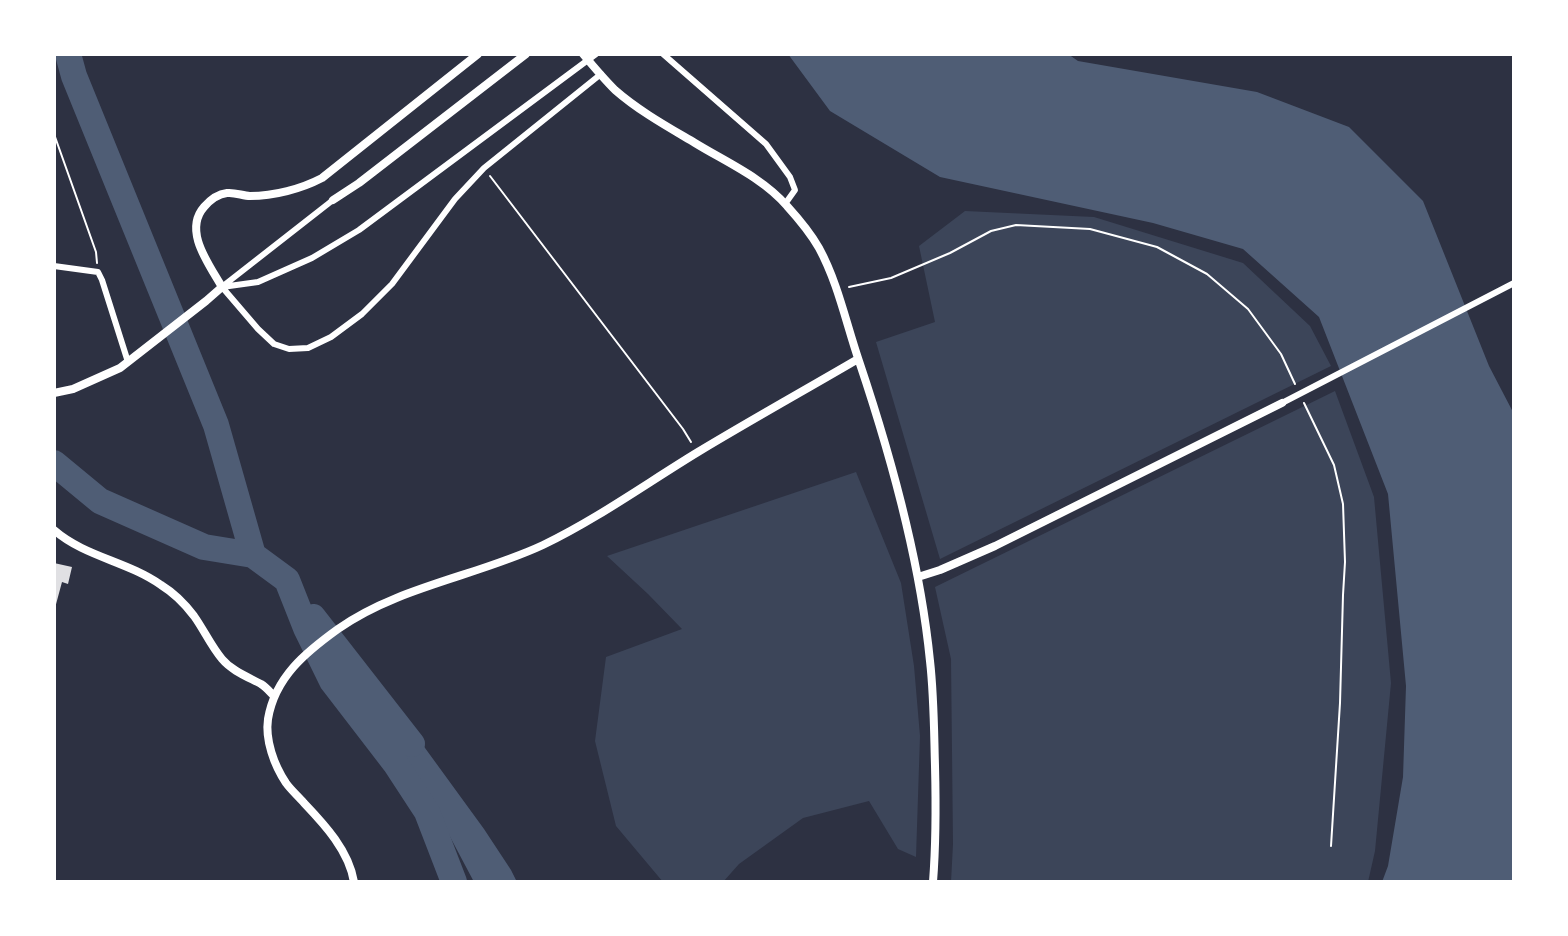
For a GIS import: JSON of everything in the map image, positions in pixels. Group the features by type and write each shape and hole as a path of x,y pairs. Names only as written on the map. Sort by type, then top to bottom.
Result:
{"street":[{"path":"478,54 322,178 304,187 266,195 250,196 227,193 212,198 198,214 196,236 222,287 274,344 289,349 308,348 332,337 362,314 392,284 455,200 484,168 601,74"},
{"path":"54,393 73,389 120,368 333,200 359,183 526,54"},
{"path":"583,54 619,93 666,126 738,168 785,204 818,246 838,290 895,476 918,577 930,660 934,724 936,841 933,882"},
{"path":"222,287 258,282 312,258 359,230 596,54"},
{"path":"663,54 766,144 790,177 795,190 785,204"},
{"path":"54,266 98,272 128,362"},
{"path":"918,577 995,546 1282,403 1514,283"},
{"path":"354,882 351,869 338,844 286,783 270,747 268,720 274,696 280,683 303,655 340,627 396,598 543,545 858,359"},
{"path":"54,530 82,549 143,574 180,599 195,617 223,661 263,686 274,696"}],"path":[{"path":"54,134 96,252 98,272"},
{"path":"489,174 683,429 698,452"}],"shaded area":[{"path":"788,54 1068,54 1078,61 1257,92 1349,127 1423,201 1489,366 1514,414 1514,882 1382,882 1388,866 1403,777 1406,686 1388,494 1319,317 1243,249 1153,223 940,177 830,111"},
{"path":"965,211 1094,217 1243,263 1310,326 1331,366 940,559 876,342 935,322 919,246"},
{"path":"1335,391 1374,497 1391,683 1375,851 1368,882 951,882 953,844 951,659 935,587"},
{"path":"856,472 901,583 914,666 920,736 916,857 898,849 869,801 803,818 739,864 723,882 663,882 616,826 595,741 606,657 682,629 607,556"},
{"path":"393,704 484,829 517,882 474,882 439,816 389,743"}],"building":[{"path":"54,563 72,567 68,584 62,582 55,608"}],"waterway":[{"path":"68,54 74,76 216,425 253,555 287,580 306,628 332,681 395,763 427,812 454,882"},
{"path":"54,463 100,501 204,547 253,555"},
{"path":"313,617 412,744"}]}
